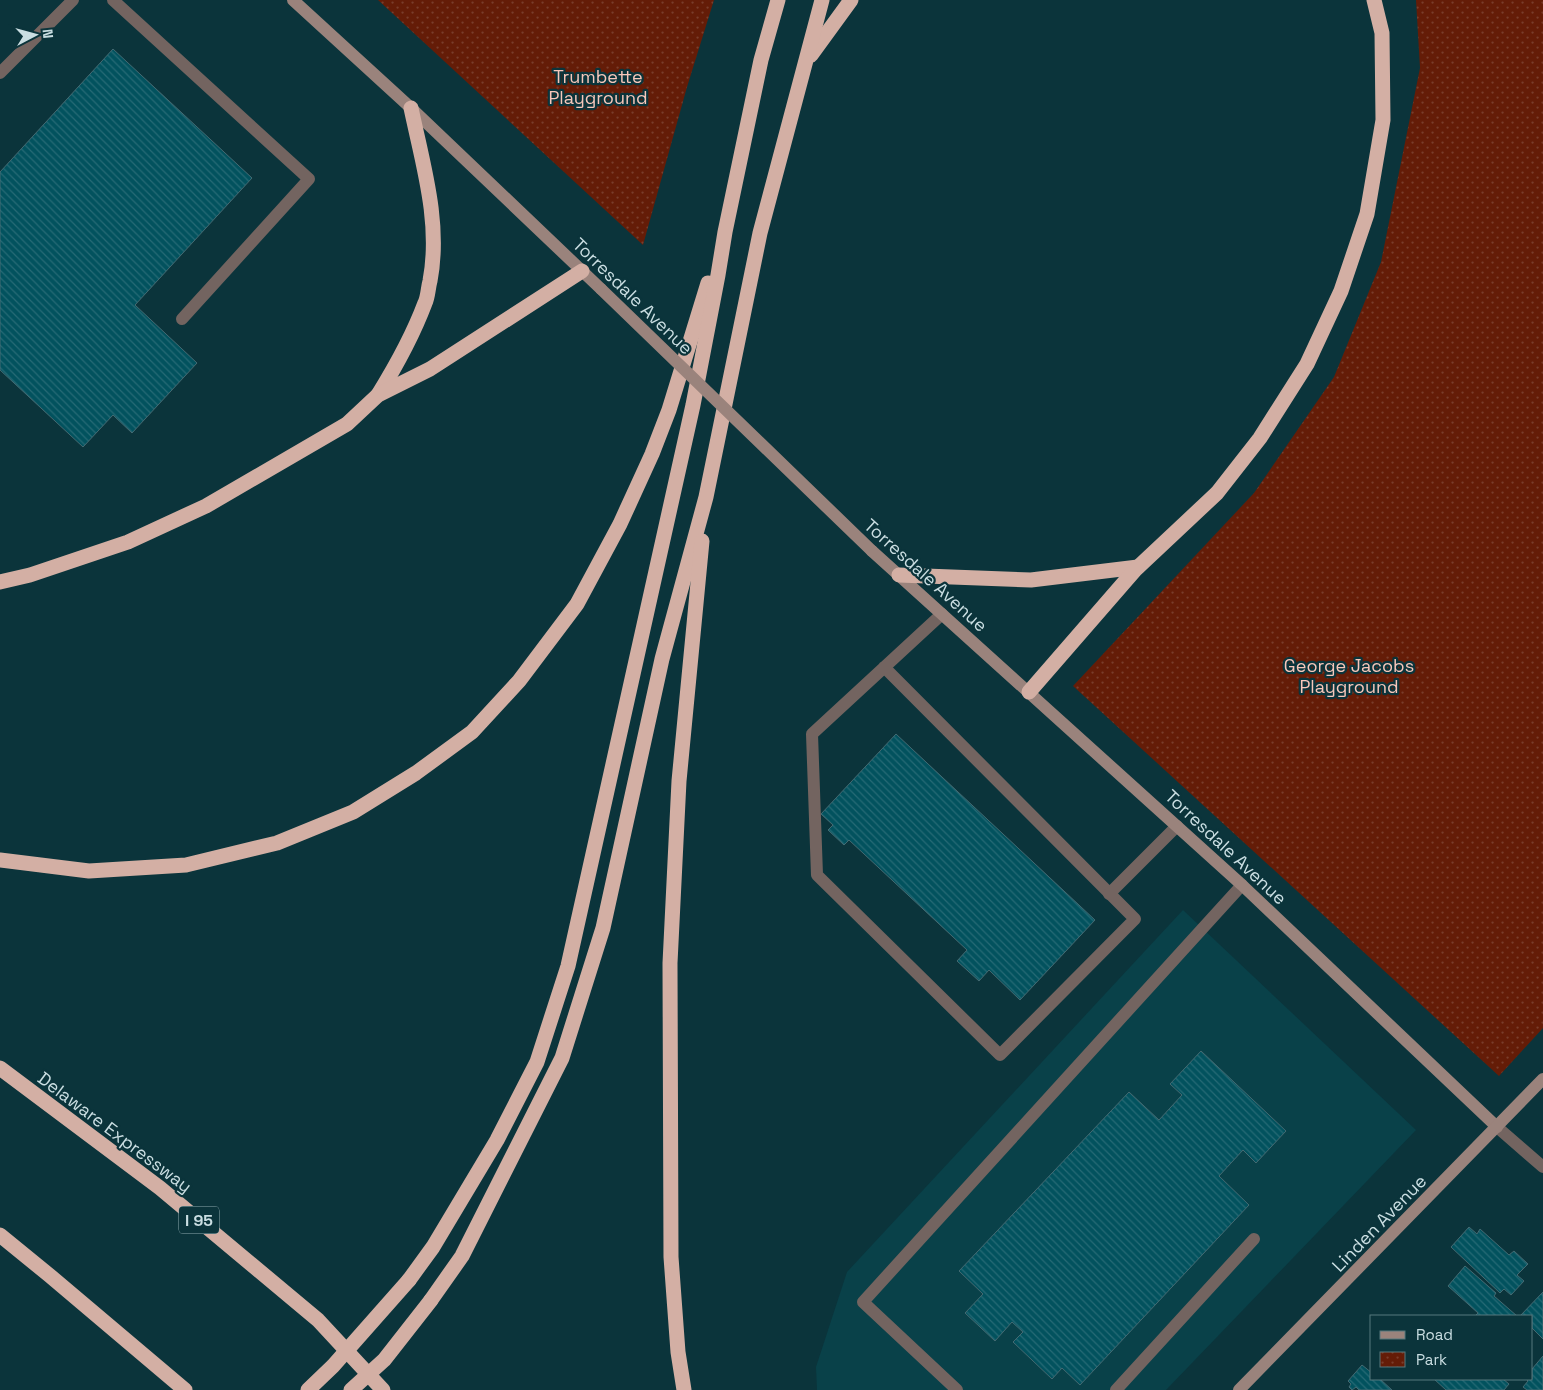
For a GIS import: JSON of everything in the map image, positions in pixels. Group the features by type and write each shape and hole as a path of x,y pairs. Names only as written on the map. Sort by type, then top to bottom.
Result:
{"highway":[{"path":"308,1390 333,1366 408,1280 438,1239 497,1140 537,1062 568,966 693,405 718,275 724,232 761,60 778,0"},
{"path":"351,1390 384,1360 431,1300 462,1256 562,1058 603,928 662,659 706,497 760,233 822,0"},
{"path":"804,64 851,0"},
{"path":"1029,692 1138,567 1217,493 1260,438 1307,364 1341,291 1367,214 1383,120 1382,33 1374,0"},
{"path":"0,582 128,542 206,506 347,424 378,395 398,363 426,302 432,270 433,229 428,183 411,108"},
{"path":"0,860 89,871 186,865 277,843 353,812 416,773 472,732 519,681 577,604 620,524 652,454 669,410 724,232"},
{"path":"378,395 430,369 582,271"},
{"path":"684,1390 678,1352 672,1257 670,963 679,781 706,497"},
{"path":"899,575 1031,580 1138,567"},
{"name":"Delaware Expressway","path":"0,1068 160,1188 303,1307 318,1320 382,1390"},
{"path":"0,1235 185,1390"}],"street":[{"path":"0,73 73,0"},
{"path":"112,0 309,179 182,319"},
{"name":"Torresdale Avenue","path":"294,0 411,108 582,271 872,551 1242,885 1497,1127 1543,1167"},
{"path":"884,667 1135,919 1000,1054 817,875 812,734 884,667 942,614"},
{"path":"1109,894 1177,826"},
{"path":"957,1390 863,1302 1242,885"},
{"name":"Linden Avenue","path":"1239,1390 1543,1079"},
{"path":"1116,1390 1254,1240"}],"shaded area":[{"path":"1183,910 1416,1130 1166,1390 817,1390 816,1367 847,1272"}],"green space":[{"name":"Trumbette Playground","path":"378,0 714,0 687,87 643,245"},
{"name":"George Jacobs Playground","path":"1416,0 1543,0 1543,1028 1499,1076 1073,686 1254,493 1334,377 1381,262 1420,68"}],"building":[{"path":"113,49 252,178 135,305 197,363 132,433 113,415 83,447 0,370 0,172"},
{"path":"896,734 1095,920 1020,1000 989,970 979,981 957,961 967,950 849,840 844,845 828,830 833,825 821,814"},
{"path":"1201,1051 1286,1131 1256,1163 1243,1150 1219,1176 1249,1205 1080,1385 1062,1368 1052,1379 1013,1342 1023,1332 1012,1322 995,1341 965,1313 983,1294 959,1271 1129,1092 1159,1120 1182,1095 1170,1084"},
{"path":"1469,1227 1477,1234 1480,1229 1509,1255 1514,1251 1528,1264 1517,1275 1524,1281 1511,1295 1504,1289 1500,1293 1451,1247"},
{"path":"1465,1266 1496,1293 1494,1296 1516,1315 1476,1315 1478,1313 1448,1286"},
{"path":"1543,1292 1543,1339 1533,1329 1533,1315 1521,1315"},
{"path":"1543,1356 1543,1390 1527,1390 1523,1387 1527,1380 1533,1380 1533,1368"},
{"path":"1362,1365 1370,1371 1370,1380 1381,1380 1392,1390 1359,1390 1356,1387 1352,1390 1349,1387 1351,1384 1348,1381"},
{"path":"1435,1380 1504,1380 1509,1384 1504,1390 1446,1390"}]}
